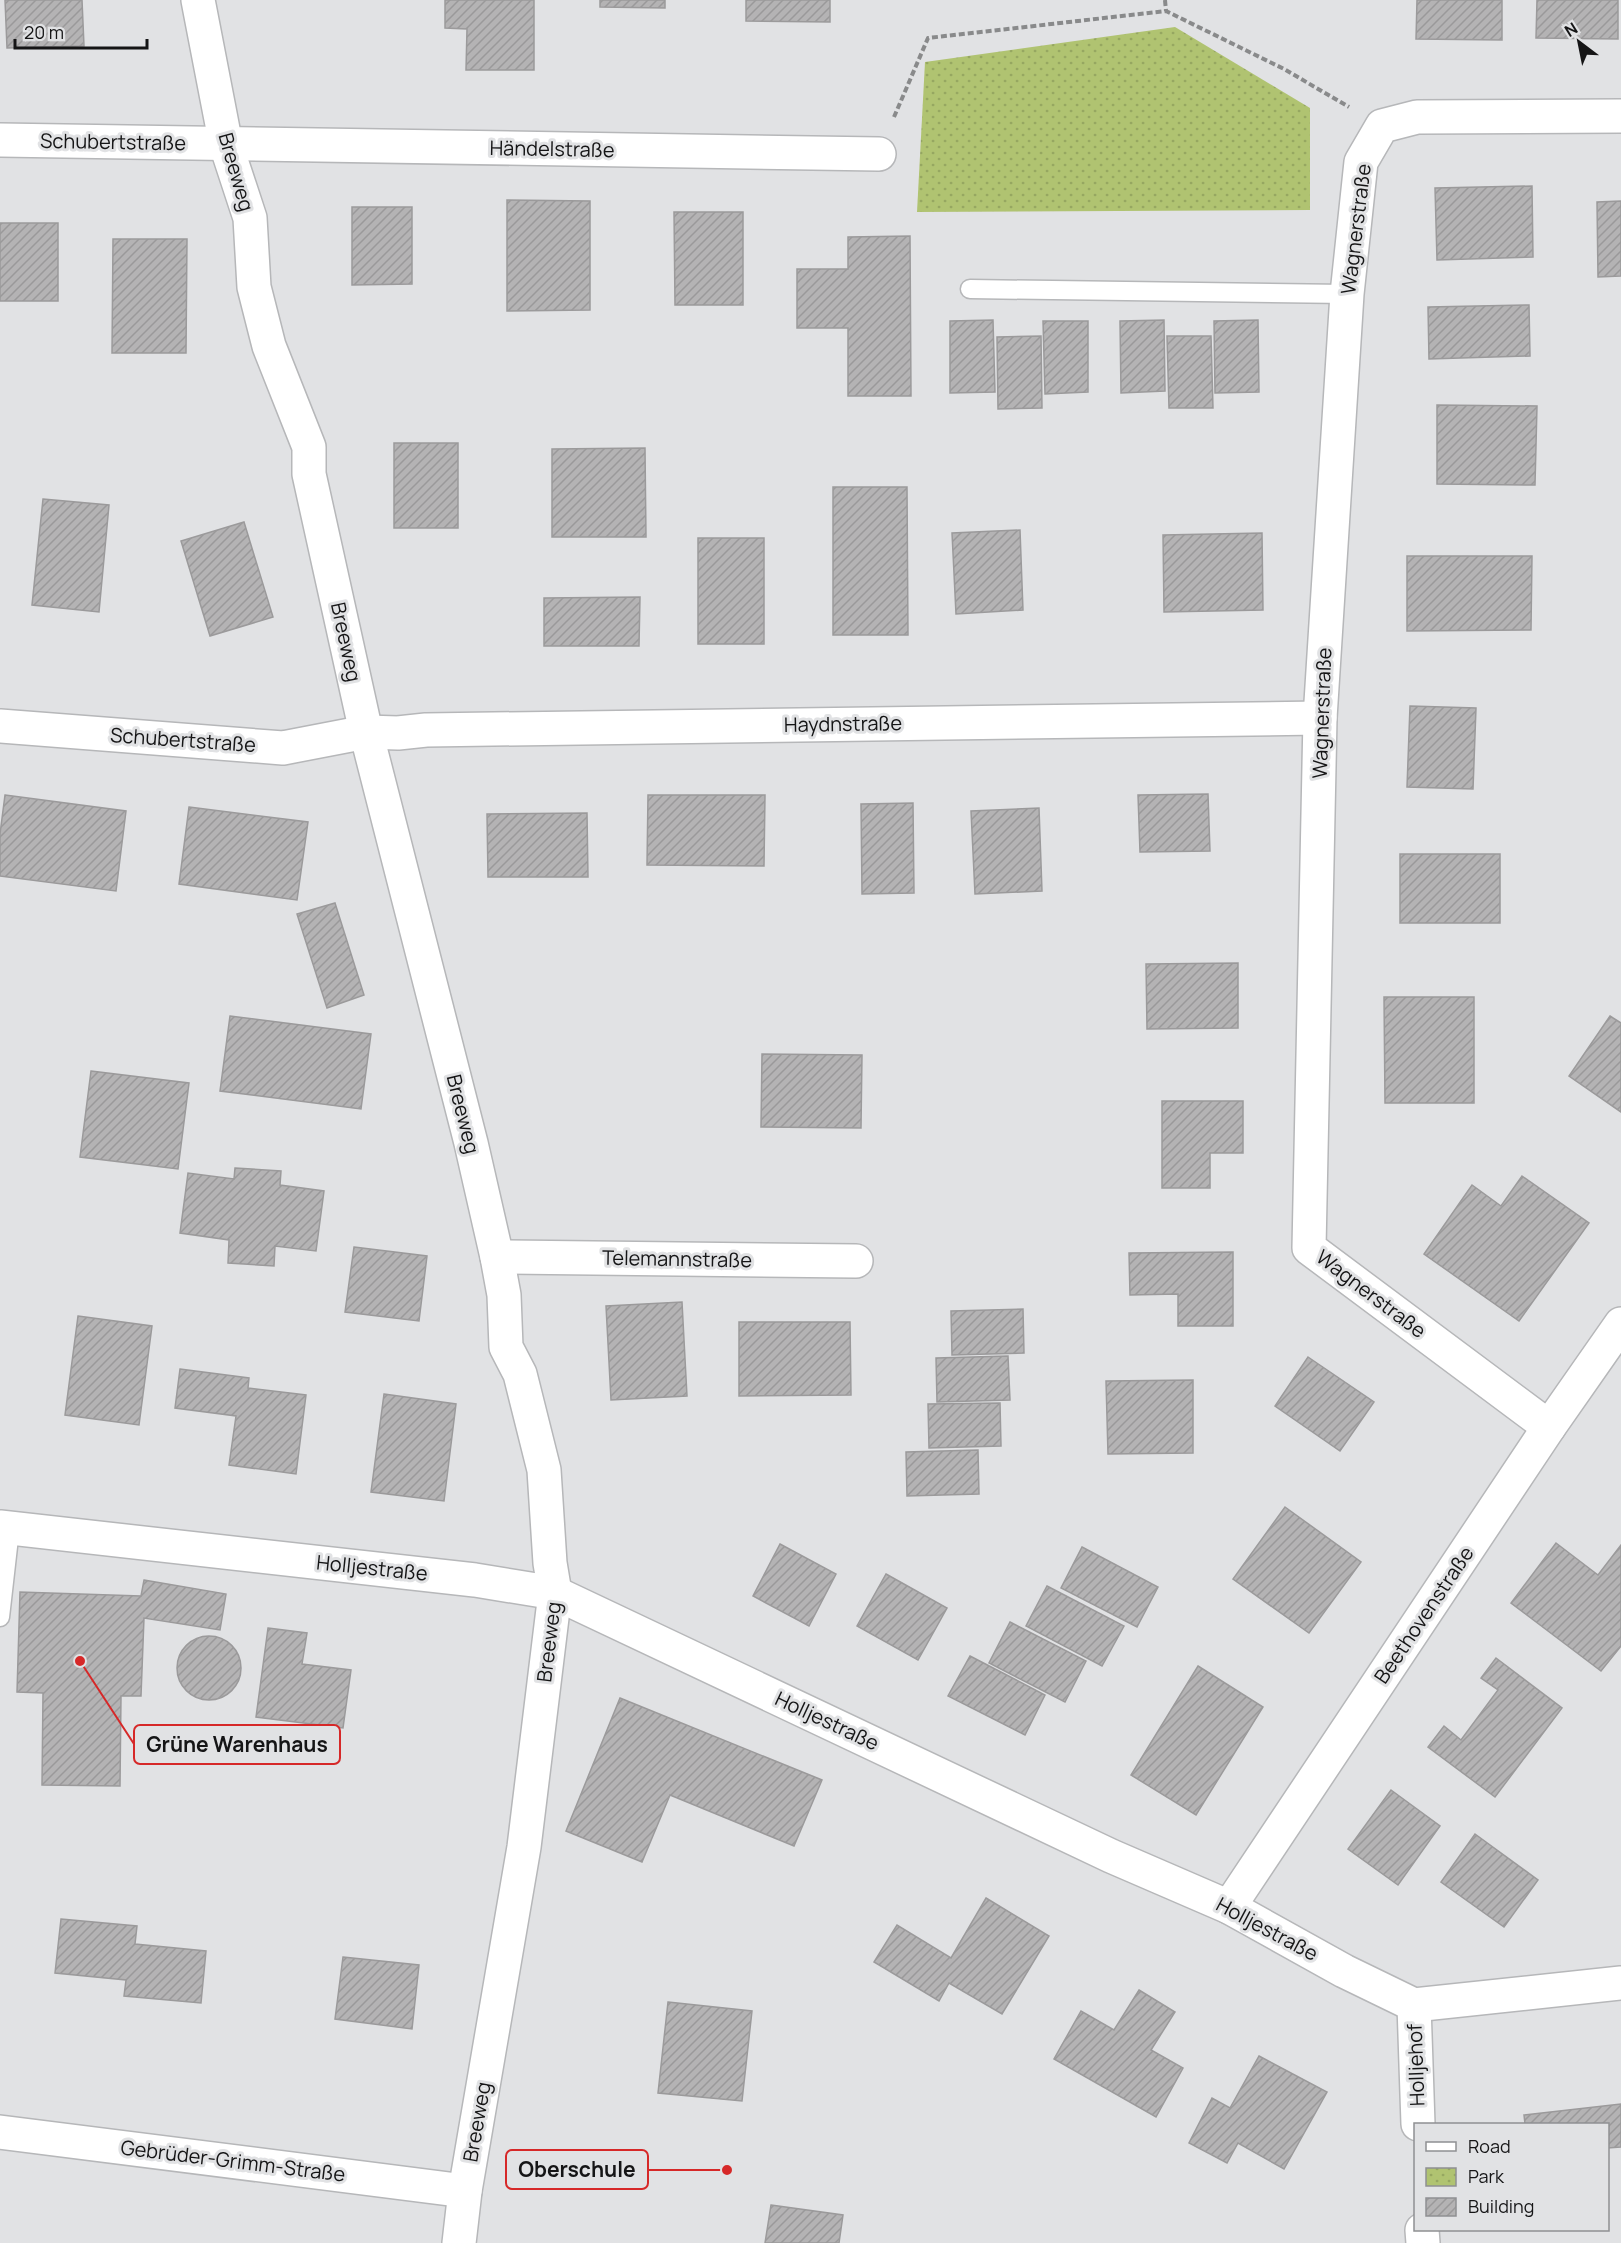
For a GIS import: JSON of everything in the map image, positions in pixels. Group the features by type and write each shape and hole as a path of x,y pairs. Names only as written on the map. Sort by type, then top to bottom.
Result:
{"street":[{"name":"Breeweg","path":"198,0 226,145 250,218 254,287 269,346 309,447 309,474 366,732 468,1131 497,1257 504,1294 506,1347 520,1374 544,1470 550,1563 555,1593 524,1847 465,2191 459,2243"},
{"path":"1382,126 1417,117 1621,116"},
{"name":"Wagnerstraße","path":"1382,126 1361,162 1347,294 1320,718 1309,1248 1550,1427"},
{"name":"Schubertstraße","path":"0,140 226,145"},
{"name":"Händelstraße","path":"226,145 879,154"},
{"name":"Haydnstraße","path":"366,732 398,734 426,730 1320,718"},
{"name":"Schubertstraße","path":"0,726 283,748 366,732"},
{"name":"Telemannstraße","path":"497,1257 856,1262"},
{"name":"Beethovenstraße","path":"1229,1907 1621,1324"},
{"name":"Holljestraße","path":"5,1528 475,1580 555,1593 1111,1856 1229,1907 1344,1971 1414,2005"},
{"path":"1414,2005 1621,1983"},
{"name":"Holljehof","path":"1414,2005 1418,2123"},
{"name":"Gebrüder-Grimm-Straße","path":"0,2132 465,2191"}],"lane":[{"path":"970,289 1347,294"},
{"path":"0,1617 5,1528"}],"path":[{"path":"1165,0 1166,11"},
{"path":"879,154 928,38 1166,11 1284,69 1382,126"}],"green space":[{"path":"1175,27 1310,108 1310,210 917,212 925,62"}],"building":[{"path":"5,0 82,0 84,46 7,48"},
{"path":"445,0 534,0 534,70 466,70 467,29 445,28"},
{"path":"600,0 665,0 665,8 600,7"},
{"path":"746,0 830,0 830,22 746,21"},
{"path":"1417,0 1502,0 1502,40 1416,39"},
{"path":"1537,0 1618,0 1618,39 1536,38"},
{"path":"1532,186 1533,257 1437,260 1435,188"},
{"path":"507,200 590,201 590,310 507,311"},
{"path":"1621,201 1621,276 1598,277 1597,202"},
{"path":"352,207 412,207 412,284 352,285"},
{"path":"674,212 743,212 743,305 675,305"},
{"path":"0,223 58,223 58,301 0,301"},
{"path":"910,236 911,396 848,396 848,328 797,328 797,269 848,269 848,237"},
{"path":"113,239 187,239 186,353 112,353"},
{"path":"1529,305 1530,356 1429,359 1428,307"},
{"path":"993,320 995,392 950,393 950,321"},
{"path":"1164,320 1165,391 1121,393 1120,321"},
{"path":"1258,320 1259,392 1215,393 1214,321"},
{"path":"1043,321 1088,321 1088,392 1045,394"},
{"path":"1041,336 1042,408 998,409 997,337"},
{"path":"1167,336 1211,336 1213,408 1169,408"},
{"path":"1437,405 1537,406 1535,485 1437,484"},
{"path":"394,443 458,443 458,528 394,528"},
{"path":"645,448 646,537 552,537 552,449"},
{"path":"833,487 907,487 908,635 833,635"},
{"path":"43,499 109,505 99,612 32,605"},
{"path":"244,522 273,617 210,636 181,541"},
{"path":"1020,530 1023,610 956,614 952,533"},
{"path":"1262,533 1263,610 1164,612 1163,535"},
{"path":"698,538 764,538 764,644 698,644"},
{"path":"1407,556 1532,556 1531,630 1407,631"},
{"path":"640,597 639,646 544,646 544,598"},
{"path":"1410,706 1476,708 1473,789 1407,787"},
{"path":"1208,794 1210,851 1140,852 1138,795"},
{"path":"5,795 126,811 116,891 0,876 0,834"},
{"path":"648,795 765,795 764,866 647,865"},
{"path":"913,803 914,893 862,894 861,804"},
{"path":"189,807 308,822 297,900 179,884"},
{"path":"1039,808 1042,891 975,894 971,811"},
{"path":"587,813 588,877 488,877 487,814"},
{"path":"1400,854 1500,854 1500,923 1400,923"},
{"path":"335,903 364,995 327,1008 297,914"},
{"path":"1238,963 1238,1028 1147,1029 1146,964"},
{"path":"1384,997 1474,997 1474,1103 1385,1103"},
{"path":"230,1016 371,1034 361,1109 220,1091"},
{"path":"1610,1016 1621,1023 1621,1112 1569,1076"},
{"path":"762,1054 862,1055 861,1128 761,1127"},
{"path":"91,1071 189,1083 178,1169 80,1157"},
{"path":"1162,1101 1243,1101 1243,1153 1210,1153 1210,1188 1162,1188"},
{"path":"235,1168 281,1171 280,1185 324,1191 316,1251 275,1246 274,1266 228,1263 229,1240 180,1233 188,1173 234,1179"},
{"path":"1522,1176 1589,1223 1519,1321 1424,1254 1472,1185 1501,1206"},
{"path":"354,1247 427,1256 419,1321 345,1312"},
{"path":"1233,1252 1233,1326 1178,1326 1178,1294 1130,1295 1129,1253"},
{"path":"682,1302 687,1396 611,1400 606,1306"},
{"path":"1023,1309 1024,1353 952,1355 951,1311"},
{"path":"78,1316 152,1326 139,1425 65,1415"},
{"path":"739,1322 850,1322 851,1395 739,1396"},
{"path":"1008,1356 1010,1400 937,1402 936,1358"},
{"path":"1308,1357 1374,1402 1340,1451 1275,1406"},
{"path":"180,1369 249,1378 248,1388 306,1395 296,1474 229,1465 236,1416 175,1408"},
{"path":"1193,1380 1193,1453 1108,1454 1106,1381"},
{"path":"384,1394 456,1404 444,1501 371,1492"},
{"path":"1000,1403 1001,1446 929,1448 928,1404"},
{"path":"978,1450 979,1494 907,1496 906,1452"},
{"path":"1285,1507 1361,1562 1309,1633 1233,1579"},
{"path":"1556,1543 1598,1575 1621,1545 1621,1646 1601,1671 1511,1603"},
{"path":"780,1544 836,1574 809,1626 753,1596"},
{"path":"1082,1547 1158,1587 1137,1627 1061,1588"},
{"path":"886,1574 947,1608 918,1660 857,1626"},
{"path":"144,1580 226,1594 220,1630 144,1618 141,1696 121,1696 120,1786 42,1785 43,1693 17,1692 20,1592 141,1596"},
{"path":"1047,1586 1124,1626 1102,1666 1026,1626"},
{"path":"1010,1622 1086,1661 1065,1702 989,1663"},
{"path":"268,1628 307,1633 302,1664 351,1670 343,1728 256,1717"},
{"path":"203,1636 215,1636 232,1645 239,1656 241,1668 239,1680 232,1691 215,1700 203,1700 191,1695 182,1686 177,1674 177,1662 182,1650 191,1641"},
{"path":"970,1656 1045,1695 1025,1735 948,1696"},
{"path":"1496,1658 1562,1708 1495,1797 1428,1747 1444,1726 1461,1740 1498,1690 1481,1678"},
{"path":"1198,1666 1263,1707 1196,1815 1131,1775"},
{"path":"620,1698 822,1780 794,1846 670,1795 642,1862 566,1831"},
{"path":"1391,1790 1440,1826 1398,1885 1348,1849"},
{"path":"1475,1834 1538,1880 1504,1927 1441,1882"},
{"path":"986,1898 1049,1936 1002,2014 949,1983 939,2001 874,1962 897,1925 951,1958"},
{"path":"61,1919 137,1926 135,1944 206,1951 201,2003 124,1996 126,1980 55,1973"},
{"path":"343,1957 419,1965 412,2029 335,2019"},
{"path":"1139,1990 1175,2012 1151,2050 1183,2068 1156,2117 1054,2059 1081,2011 1114,2030"},
{"path":"668,2002 752,2011 742,2101 658,2093"},
{"path":"1259,2056 1327,2092 1284,2169 1238,2143 1227,2163 1189,2143 1212,2098 1230,2108"},
{"path":"1621,2104 1621,2147 1609,2148 1609,2123 1525,2123 1524,2115"},
{"path":"771,2205 843,2215 839,2243 765,2243"}],"place":[{"name":"Grüne Warenhaus","path":"80,1661"},
{"name":"Oberschule","path":"727,2170"}]}
